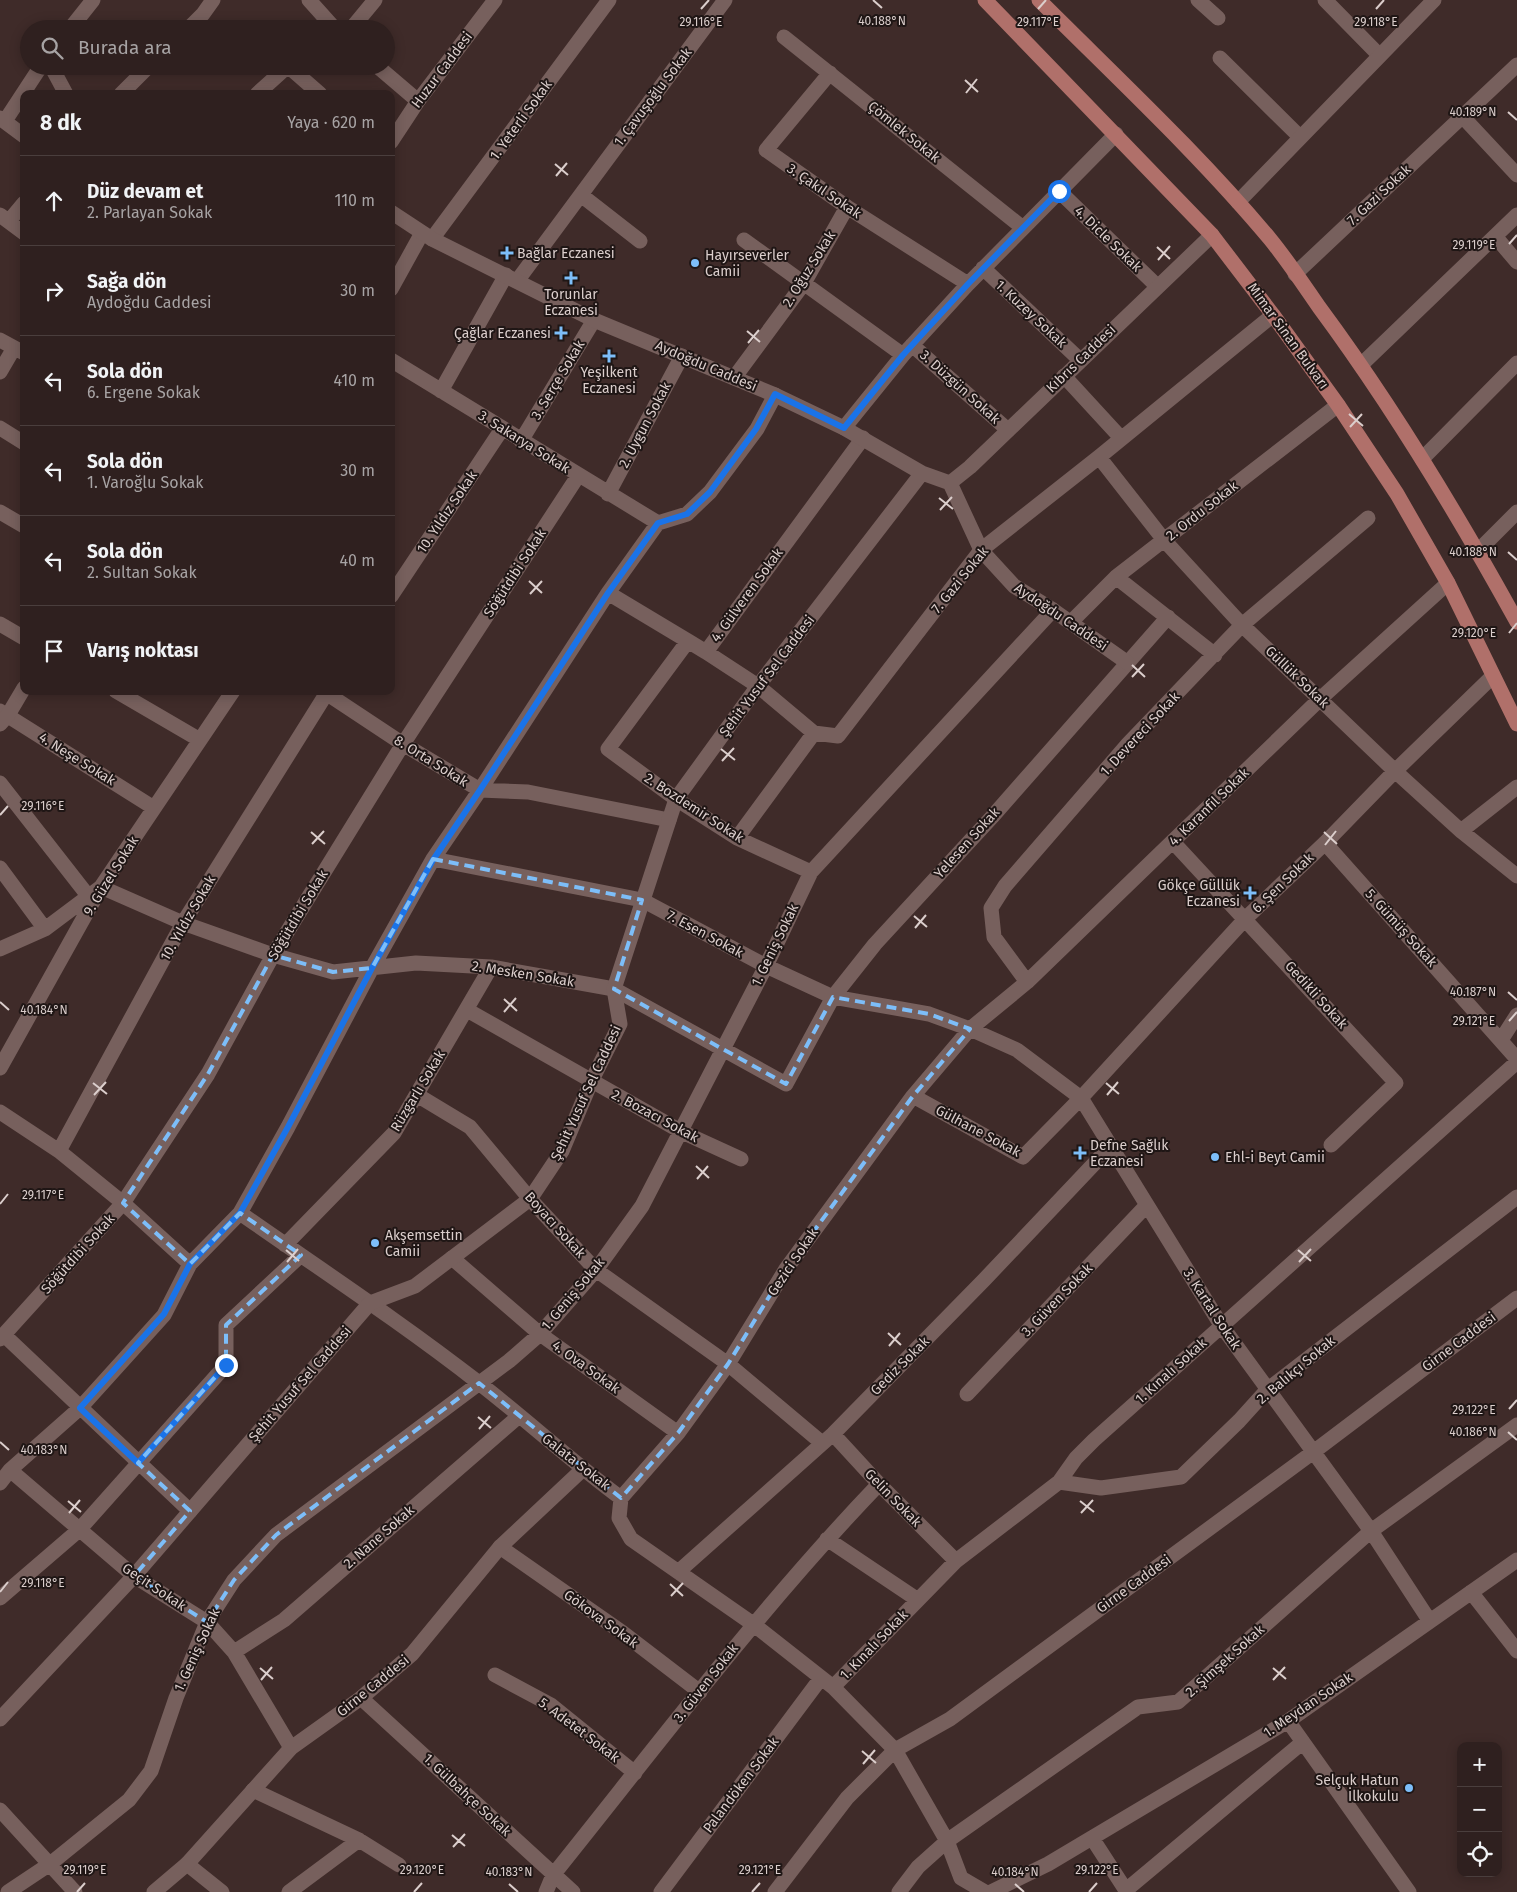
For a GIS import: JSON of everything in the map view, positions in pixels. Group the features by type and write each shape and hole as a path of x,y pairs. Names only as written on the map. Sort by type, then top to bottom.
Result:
{"main road":[{"name":"Mimar Sinan Bulvarı","path":"985,0 1212,235 1274,315 1338,405 1397,494 1448,583 1517,724"},
{"path":"1038,0 1238,202 1272,242 1362,364 1478,551 1517,622"}],"street":[{"path":"77,20 93,0"},
{"path":"197,20 213,0"},
{"path":"309,0 325,20"},
{"path":"358,20 375,0"},
{"name":"Huzur Caddesi","path":"395,136 418,100 495,0"},
{"name":"1. Yeterli Sokak","path":"395,283 428,236 609,0"},
{"name":"1. Çavuşoğlu Sokak","path":"440,391 511,278 581,195 725,0"},
{"path":"1198,0 1218,18"},
{"path":"1325,0 1379,55"},
{"path":"1238,202 1434,0"},
{"name":"Çömlek Sokak","path":"784,37 1023,228"},
{"path":"1220,58 1300,137"},
{"name":"7. Gazi Sokak","path":"1295,274 1517,65"},
{"name":"3. Çakıl Sokak","path":"830,73 766,150 846,207 968,284"},
{"path":"23,90 34,75"},
{"path":"56,75 64,90"},
{"path":"125,90 140,75"},
{"path":"261,90 278,75"},
{"path":"298,75 315,90"},
{"path":"388,75 418,100"},
{"path":"20,95 2,119 20,133"},
{"path":"1462,116 1517,174"},
{"path":"844,428 908,350 968,284 1116,134"},
{"name":"4. Dicle Sokak","path":"1059,191 1157,286"},
{"path":"581,195 640,241"},
{"path":"20,206 4,218 20,230"},
{"name":"2. Oğuz Sokak","path":"734,378 804,283 846,207"},
{"name":"Aydoğdu Caddesi","path":"395,215 428,236 594,320 775,394 863,438 922,473 950,483 981,550 1014,586 1071,622 1128,663"},
{"path":"1362,364 1517,215"},
{"name":"Kıbrıs Caddesi","path":"950,483 1212,235"},
{"path":"1495,236 1517,262"},
{"name":"3. Düzgün Sokak","path":"744,240 804,283 908,350 1008,430"},
{"name":"1. Kuzey Sokak","path":"983,268 1080,360"},
{"name":"7. Gazi Sokak","path":"814,734 838,736 981,550 1274,315"},
{"name":"3. Serçe Sokak","path":"521,441 594,320"},
{"path":"0,340 19,350 0,372"},
{"name":"2. Uygun Sokak","path":"608,494 682,356"},
{"name":"3. Sakarya Sokak","path":"395,363 578,476 658,523"},
{"path":"1422,459 1517,363"},
{"path":"1064,376 1122,438"},
{"path":"0,1483 10,1470 80,1408 164,1314 190,1264 240,1213 372,968 433,860 608,593 658,523 687,514 710,492 756,429 775,394"},
{"name":"2. Ordu Sokak","path":"1071,622 1116,578 1338,405"},
{"path":"0,428 20,440"},
{"name":"10. Yıldız Sokak","path":"395,590 502,429"},
{"name":"4. Gülveren Sokak","path":"608,749 688,641 706,652 863,438"},
{"name":"Güllük Sokak","path":"1099,457 1164,540 1242,625 1395,771 1461,831 1517,876"},
{"name":"Şehit Yusuf Sel Caddesi","path":"0,1719 134,1576 370,1303 415,1286 530,1198 562,1151 591,1082 620,1024 614,989 676,799 758,686 922,473"},
{"name":"Söğütdibi Sokak","path":"2,1337 123,1203 208,1074 273,955 403,744 578,476"},
{"path":"0,512 20,524"},
{"path":"1478,551 1517,512"},
{"name":"1. Devereci Sokak","path":"1027,982 994,937 991,908 1005,886 1128,744 1242,625 1368,518"},
{"path":"1116,578 1215,655"},
{"name":"4. Karanfil Sokak","path":"970,1029 1027,982 1320,699 1448,583"},
{"path":"608,593 688,641"},
{"name":"1. Geniş Sokak","path":"8,1892 50,1864 129,1800 150,1770 176,1698 207,1622 234,1580 276,1535 509,1361 540,1334 596,1270 642,1206 682,1132 811,872 1053,610"},
{"name":"Yelesen Sokak","path":"786,1084 833,997 875,944 992,817 1168,617"},
{"path":"0,624 20,636"},
{"path":"706,652 758,686 814,734 737,838"},
{"name":"6. Şen Sokak","path":"1081,1098 1246,918 1325,843 1395,771 1493,676"},
{"path":"3,717 20,694"},
{"path":"123,695 200,740"},
{"name":"9. Güzel Sokak","path":"0,1068 102,887 230,695"},
{"name":"10. Yıldız Sokak","path":"59,1151 183,923 324,695"},
{"name":"8. Orta Sokak","path":"330,695 403,744 480,790 528,792 669,820"},
{"name":"4. Neşe Sokak","path":"3,717 154,808"},
{"name":"2. Bozdemir Sokak","path":"608,749 676,799 737,838 811,872"},
{"path":"0,783 89,896"},
{"path":"1461,831 1517,787"},
{"name":"Gedikli Sokak","path":"1174,842 1396,1082 1331,1145"},
{"name":"5. Gümüş Sokak","path":"1325,843 1517,1060"},
{"name":"7. Esen Sokak","path":"433,860 642,900 766,966 833,997 929,1014 970,1029"},
{"path":"0,868 45,929"},
{"path":"0,949 45,929 102,887"},
{"name":"2. Mesken Sokak","path":"102,887 183,923 273,955 333,972 416,963 492,967 614,989 786,1084"},
{"name":"Rüzgarlı Sokak","path":"286,1245 394,1133 492,967"},
{"name":"2. Bozacı Sokak","path":"466,1010 682,1132 741,1159"},
{"path":"1500,1040 1517,1015"},
{"name":"3. Kartal Sokak","path":"970,1029 1018,1050 1081,1098 1221,1325 1312,1453 1371,1531 1430,1620"},
{"name":"Gezici Sokak","path":"621,1498 678,1433 728,1364 786,1269 913,1096 970,1029"},
{"name":"1. Kınalı Sokak","path":"827,1682 918,1600 956,1561 1059,1482 1076,1458 1094,1440 1517,1060"},
{"name":"Boyacı Sokak","path":"417,1095 470,1127 530,1198 596,1270 728,1364 827,1438"},
{"name":"Gülhane Sokak","path":"913,1096 1023,1157 1081,1098"},
{"path":"0,1112 59,1151 123,1203 190,1264"},
{"name":"Gediz Sokak","path":"678,1572 827,1438 984,1280 1110,1147"},
{"name":"2. Balıkçı Sokak","path":"1059,1482 1101,1488 1181,1477 1267,1390 1517,1197"},
{"name":"3. Güven Sokak","path":"968,1394 1146,1206"},
{"name":"Galata Sokak","path":"240,1213 370,1303 479,1383 582,1470 621,1498 619,1518 631,1539 753,1624 827,1682 895,1750 947,1841 961,1878 985,1892"},
{"path":"0,1598 79,1530 226,1365 226,1325 301,1255"},
{"name":"4. Ova Sokak","path":"452,1258 540,1334 678,1433"},
{"name":"Girne Caddesi","path":"775,1892 847,1798 895,1750 950,1718 1312,1453 1517,1298"},
{"path":"2,1337 190,1511"},
{"name":"2. Nane Sokak","path":"234,1652 284,1620 519,1416"},
{"name":"2. Şimşek Sokak","path":"899,1892 918,1867 947,1841 1138,1707 1178,1702 1371,1531 1517,1425"},
{"name":"Gelin Sokak","path":"827,1438 879,1484 956,1561"},
{"name":"Geçit Sokak","path":"10,1470 134,1576 207,1622 234,1652 291,1748"},
{"name":"Girne Caddesi","path":"154,1892 187,1864 291,1748 361,1698 412,1654 500,1547 582,1470"},
{"name":"3. Güven Sokak","path":"546,1892 553,1875 753,1624 826,1539 879,1484"},
{"path":"826,1539 918,1600"},
{"name":"Gökova Sokak","path":"500,1547 623,1634 700,1692"},
{"name":"1. Meydan Sokak","path":"991,1892 1048,1864 1288,1721 1517,1560"},
{"path":"1471,1592 1517,1651"},
{"name":"5. Adetet Sokak","path":"495,1675 551,1705 635,1773"},
{"name":"Palandöken Sokak","path":"661,1892 827,1682"},
{"name":"1. Gülbahçe Sokak","path":"361,1698 573,1892"},
{"path":"1288,1721 1409,1892"},
{"name":"1. Meydan Sokak","path":"1126,1891 1303,1742"},
{"path":"253,1790 359,1840 399,1864"},
{"path":"0,1810 75,1892"},
{"path":"1092,1838 1126,1891"},
{"path":"290,1892 359,1840"},
{"path":"187,1864 222,1892"}],"highlighted area":[{"path":"433,859 642,900 614,989 786,1084 833,997 929,1014 970,1029 913,1096 786,1269 728,1364 678,1433 621,1498 479,1383 276,1535 234,1580 207,1622 134,1576 190,1511 138,1463 226,1365 226,1325 301,1255 240,1213 190,1264 123,1203 208,1074 273,955 333,972 372,968"}],"place":[{"name":"Bağlar Eczanesi","path":"507,253"},
{"name":"Hayırseverler Camii","path":"695,263"},
{"name":"Torunlar Eczanesi","path":"571,278"},
{"name":"Çağlar Eczanesi","path":"561,333"},
{"name":"Yeşilkent Eczanesi","path":"609,356"},
{"name":"Gökçe Güllük Eczanesi","path":"1250,893"},
{"name":"Defne Sağlık Eczanesi","path":"1080,1153"},
{"name":"Ehl-i Beyt Camii","path":"1215,1157"},
{"name":"Akşemsettin Camii","path":"375,1243"},
{"name":"Selçuk Hatun İlkokulu","path":"1409,1788"}],"route":[{"path":"226,1365 138,1463 80,1408 164,1314 190,1264 240,1213 372,968 433,860 608,593 658,523 687,514 710,492 756,429 775,394 844,428 903,355 968,284 1059,191"}]}
